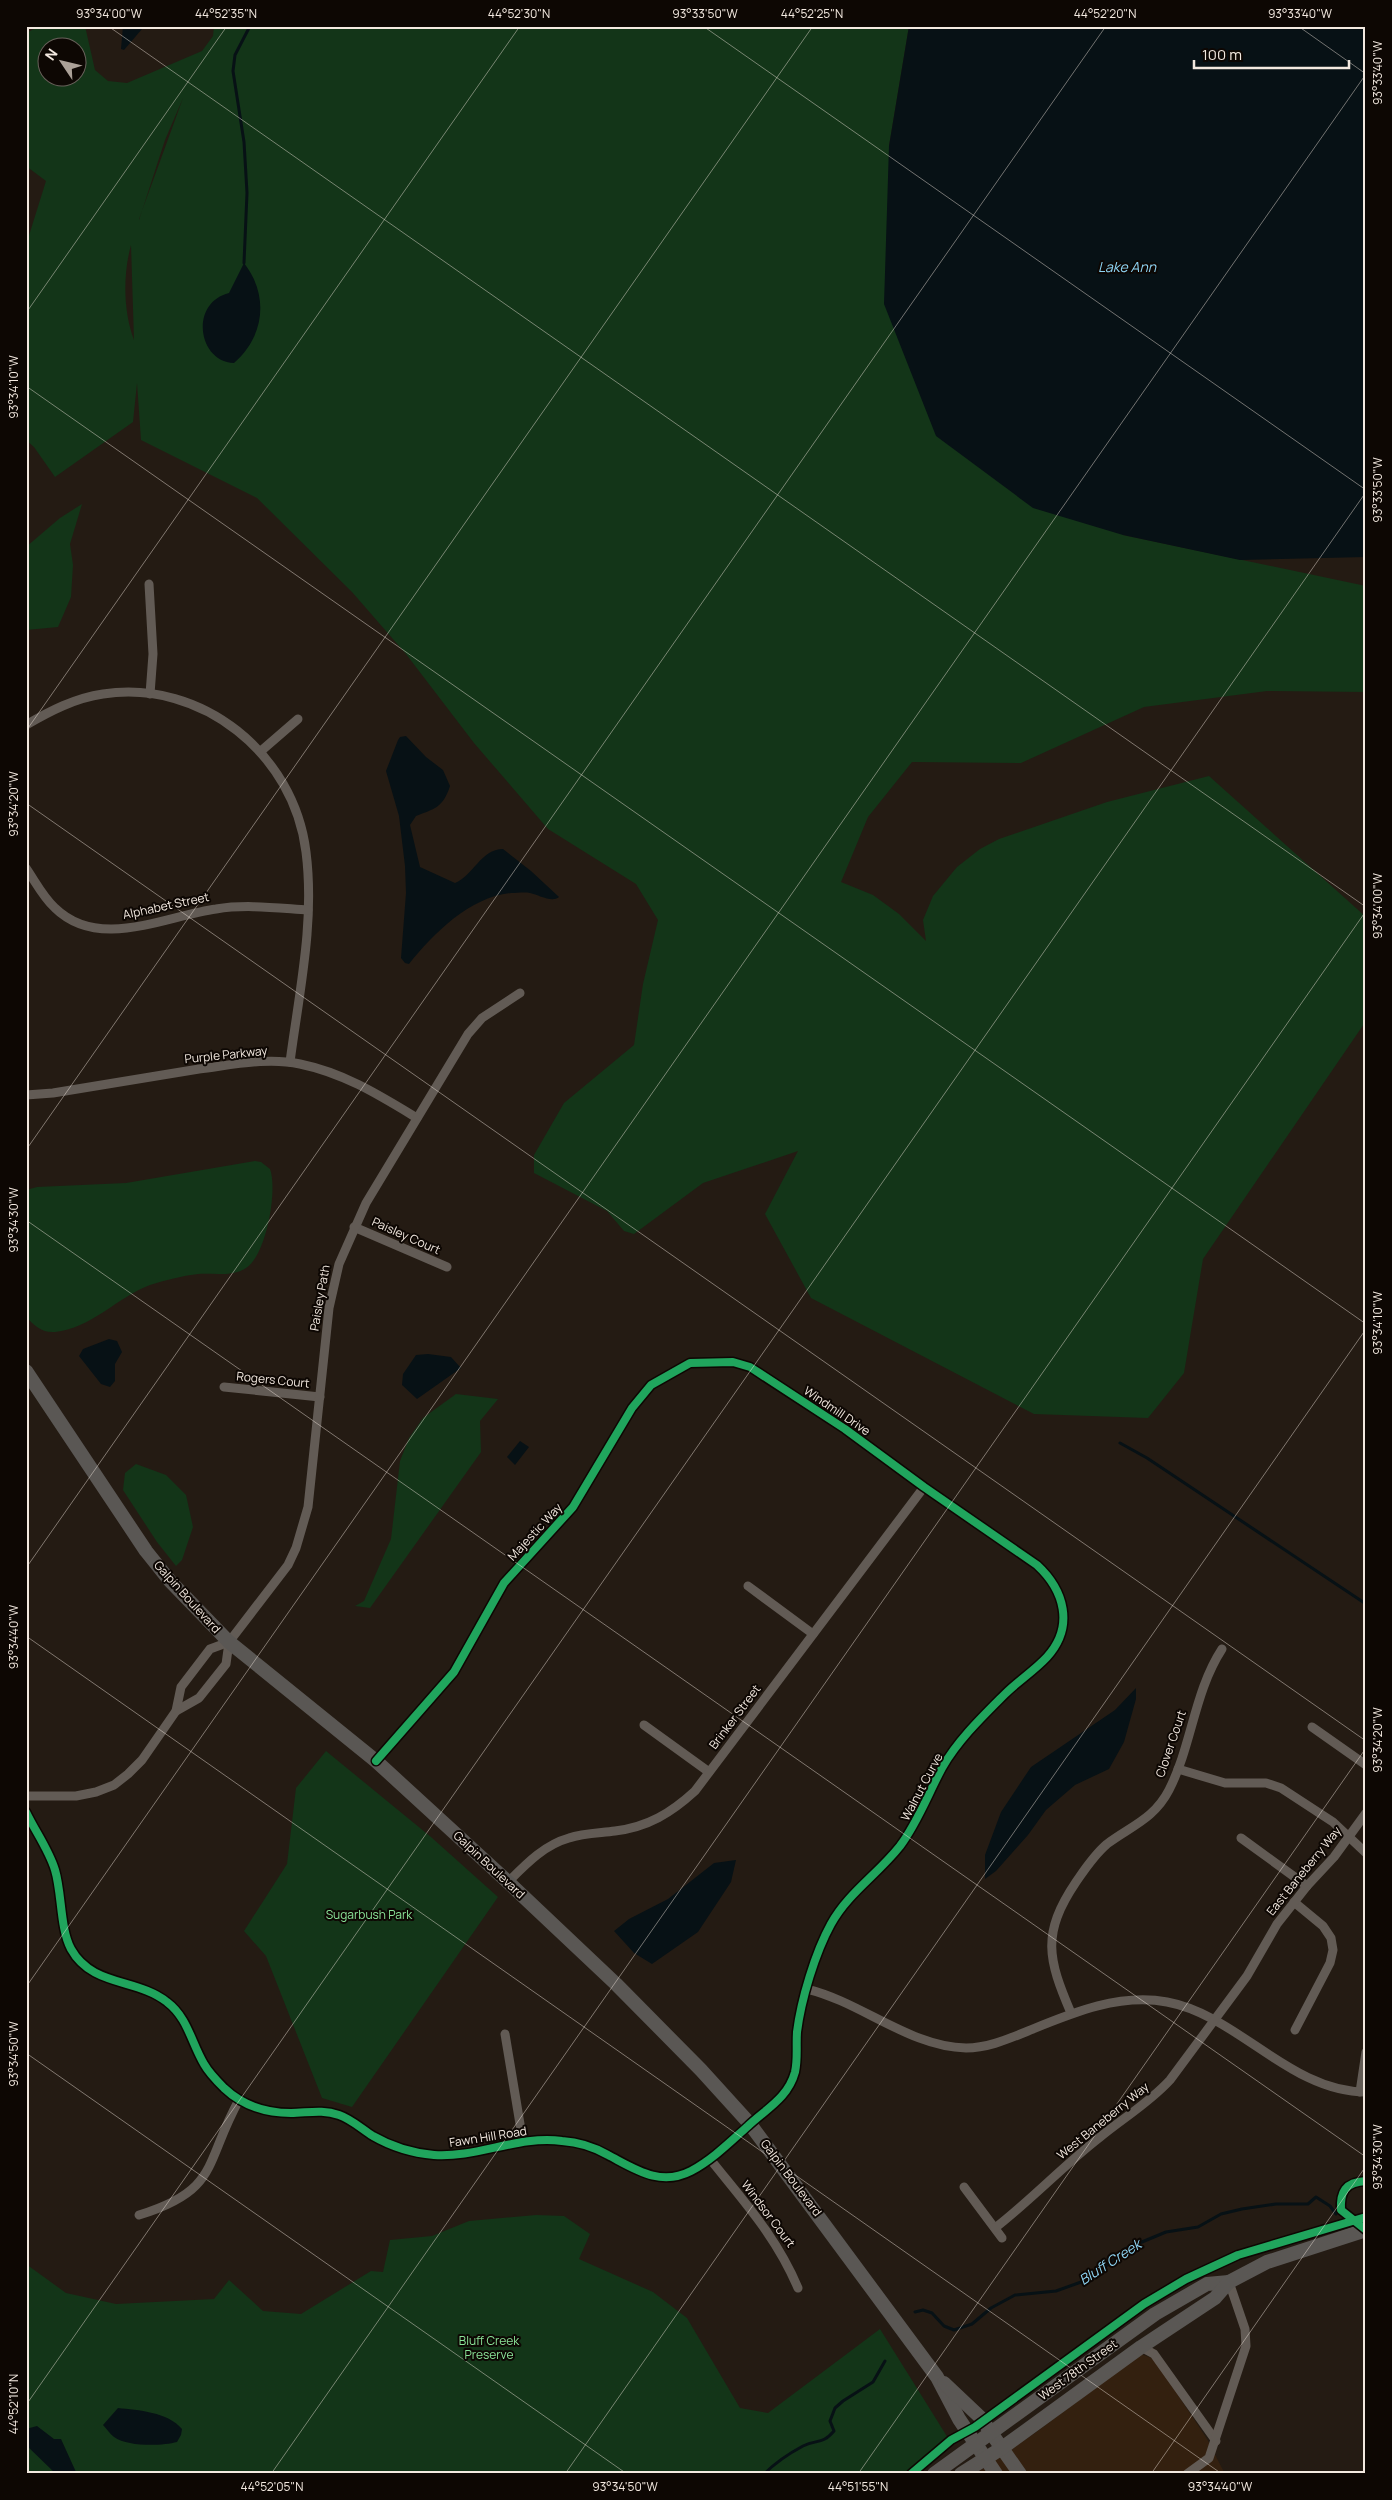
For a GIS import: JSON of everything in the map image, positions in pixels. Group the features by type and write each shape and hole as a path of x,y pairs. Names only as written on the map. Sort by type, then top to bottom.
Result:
{"street":[{"path":"150,584 153,654 150,694"},
{"path":"26,725 51,711 85,698 128,692 150,694 174,698 209,712 239,731 261,751 286,787 302,828 306,852 307,940 290,1062"},
{"path":"261,751 298,719"},
{"name":"Alphabet Street","path":"26,868 54,908 71,920 102,928 138,927 216,908 250,906 308,910"},
{"path":"67,929 71,920"},
{"name":"Paisley Path","path":"229,1642 273,1587 296,1548 304,1526 312,1486 333,1287 339,1264 354,1227 417,1118 476,1025 482,1018 520,994"},
{"name":"Purple Parkway","path":"26,1094 53,1093 235,1064 264,1061 290,1062 338,1075 370,1090 417,1118"},
{"name":"Paisley Court","path":"354,1227 447,1267"},
{"name":"Windmill Drive","path":"733,1362 750,1367 845,1429 924,1487"},
{"name":"Majestic Way","path":"376,1761 454,1672 504,1583 573,1507 632,1408 651,1385 690,1363 733,1362"},
{"name":"Galpin Boulevard","path":"26,1371 146,1551 170,1581 229,1642 376,1761 508,1882 616,1984 701,2070 750,2124 821,2217 937,2377 959,2418 996,2474"},
{"name":"Rogers Court","path":"224,1387 320,1397"},
{"name":"Brinker Street","path":"508,1882 533,1857 569,1838 638,1827 660,1818 695,1791 924,1487"},
{"name":"Walnut Curve","path":"750,2124 772,2106 790,2085 795,2071 797,2033 808,1989 824,1937 843,1904 888,1861 910,1833 941,1770 964,1738 1005,1694 1044,1660 1057,1643 1062,1629 1064,1616 1062,1602 1057,1588 1049,1576 1037,1565 924,1487"},
{"path":"748,1586 813,1634"},
{"path":"26,1796 76,1796 96,1792 114,1785 142,1760 176,1711 181,1687 210,1649 229,1642 226,1664 199,1698 176,1711"},
{"name":"Clover Court","path":"1071,2013 1055,1976 1052,1956 1052,1938 1061,1906 1097,1853 1146,1820 1168,1792 1178,1769 1203,1686 1210,1669 1222,1649"},
{"path":"644,1725 709,1772"},
{"path":"1312,1727 1366,1765"},
{"path":"1178,1769 1225,1783 1266,1783 1282,1788 1350,1836 1366,1853"},
{"name":"Fawn Hill Road","path":"26,1812 55,1867 69,1947 85,1967 101,1977 144,1990 169,2003 186,2023 208,2071 239,2100 248,2105 276,2112 315,2111 334,2113 389,2145 416,2152 449,2155 523,2142 560,2140 577,2143 605,2153 637,2171 654,2177 679,2176 690,2172 710,2159 750,2124"},
{"name":"East Baneberry Way","path":"1213,2020 1247,1976 1277,1924 1307,1886 1334,1857 1366,1813"},
{"path":"1241,1838 1307,1886"},
{"path":"1294,1902 1323,1926 1331,1938 1333,1950 1330,1963 1295,2030"},
{"path":"808,1989 845,2001 899,2029 944,2044 965,2048 1000,2042 1071,2013 1110,2003 1146,2000 1168,2002 1213,2020 1282,2064 1330,2085 1363,2092 1366,2052"},
{"name":"West Baneberry Way","path":"994,2228 1025,2205 1100,2137 1157,2094 1170,2080 1213,2020"},
{"path":"505,2034 523,2142"},
{"path":"139,2215 178,2201 202,2180 213,2161 229,2117 239,2100"},
{"name":"Windsor Court","path":"710,2159 774,2240 786,2259 798,2288"},
{"path":"964,2187 1002,2238"},
{"name":"West 78th Street","path":"961,2474 1002,2448 1141,2347 1215,2298 1229,2282 1267,2262 1366,2230"},
{"path":"1187,2474 1209,2458 1246,2346 1245,2329 1229,2282"},
{"name":"West 78th Street","path":"934,2474 1156,2314 1207,2284 1229,2282"},
{"path":"1141,2347 1154,2354 1216,2441"},
{"name":"Galpin Boulevard","path":"937,2377 971,2407 992,2432 1020,2474"}],"shaded area":[{"path":"1141,2354 1154,2359 1207,2439 1225,2474 975,2474 1035,2433"}],"green space":[{"path":"40,26 85,26 88,38 38,38 38,88 88,88 88,39 95,70 108,81 127,83 202,51 213,36 214,26 909,26 889,146 1123,535 1366,586 1366,692 1267,691 1144,707 1021,763 912,762 868,817 841,882 873,895 899,914 926,941 923,920 933,896 957,867 980,849 999,839 1107,802 1209,776 1366,917 1366,1021 1203,1259 1184,1373 1148,1418 1034,1414 811,1298 765,1214 798,1151 703,1183 634,1234 624,1231 607,1211 534,1173 534,1155 564,1103 634,1045 643,984 658,920 636,884 548,829 474,743 406,654 352,592 257,498 141,440 137,383 133,422 55,477 34,447 26,440 26,245 46,181 26,166 26,33","holes":["183,98 142,211 165,140","131,245 134,340 130,329 125,292 128,256"]},
{"path":"82,504 70,544 73,565 71,597 58,627 26,630 26,547 60,518"},
{"path":"255,1161 261,1162 270,1169 272,1179 271,1206 259,1250 253,1261 246,1268 235,1273 198,1274 150,1285 138,1290 92,1319 68,1330 55,1332 42,1330 26,1317 26,1190 37,1187 126,1183"},
{"path":"456,1394 498,1399 480,1421 481,1452 370,1608 355,1606 364,1601 391,1539 400,1461 409,1438 423,1418"},
{"path":"136,1464 166,1475 186,1495 193,1527 182,1560 176,1566 157,1542 123,1490 125,1473"},
{"name":"Sugarbush Park","path":"326,1751 431,1837 498,1897 352,2107 322,2098 266,1956 244,1931 287,1864 296,1788"},
{"name":"Bluff Creek Preserve","path":"536,2215 564,2216 590,2234 579,2259 653,2292 687,2318 740,2408 768,2413 880,2329 948,2438 906,2474 26,2474 26,2264 66,2293 116,2304 214,2299 229,2280 263,2311 301,2314 371,2271 383,2272 390,2240 432,2236 469,2221"}],"water":[{"path":"123,26 141,26 142,29 124,50 121,49"},
{"name":"Lake Ann","path":"909,26 1366,26 1366,557 1240,560 1123,535 1033,508 936,436 884,304 889,146"},
{"path":"244,263 252,275 257,288 260,315 252,340 234,363 222,360 212,353 206,343 203,331 204,319 208,308 216,299 229,293"},
{"path":"406,736 426,757 443,770 450,786 444,799 437,807 416,816 410,825 420,867 455,883 467,875 489,853 503,849 531,871 559,897 549,899 530,893 511,893 481,901 454,918 441,929 409,964 405,963 401,958 406,893 405,866 399,816 386,771 398,740 400,737"},
{"path":"109,1339 117,1341 122,1352 115,1364 115,1381 110,1387 101,1384 79,1356 83,1349"},
{"path":"428,1354 451,1357 461,1368 417,1399 402,1385 403,1374 416,1355"},
{"path":"520,1441 529,1447 515,1465 507,1457"},
{"path":"1136,1688 1136,1699 1124,1742 1109,1769 1075,1785 1046,1810 1028,1835 996,1871 985,1879 985,1855 1001,1812 1031,1767 1115,1710"},
{"path":"736,1860 731,1882 698,1932 652,1964 634,1953 614,1931 629,1919 668,1899 714,1863"},
{"path":"118,2408 161,2415 176,2423 182,2429 181,2435 177,2442 163,2444 145,2445 120,2440 113,2436 103,2425"},
{"path":"37,2426 54,2439 61,2439 76,2472 74,2474 56,2474 26,2445 26,2429"}],"waterway":[{"path":"244,263 247,193 244,142 233,71 235,55 250,26"},
{"path":"1120,1443 1147,1458 1366,1604"},
{"name":"Bluff Creek","path":"915,2312 923,2310 932,2313 944,2326 954,2330 972,2324 991,2308 1015,2295 1056,2291 1084,2281 1104,2268 1125,2249 1166,2232 1198,2227 1221,2214 1276,2204 1308,2204 1316,2197 1330,2206 1336,2214"},
{"name":"Bluff Creek","path":"764,2474 792,2452 808,2444 823,2440 830,2435 834,2431 830,2421 835,2408 873,2382 885,2361"}],"cycle path":[{"path":"26,1812 46,1848 55,1870 67,1941 71,1949 80,1961 91,1970 116,1981 155,1994 174,2008 185,2023 208,2071 224,2088 239,2099 264,2110 282,2113 333,2113 352,2122 380,2140 418,2153 450,2155 530,2141 574,2142 592,2147 648,2174 658,2177 680,2175 699,2167 714,2156 776,2102 787,2089 792,2081 796,2067 797,2032 805,1991 819,1949 831,1924 846,1903 900,1846 918,1818 942,1768 963,1738 1005,1694 1042,1662 1056,1645 1061,1633 1063,1609 1054,1586 1037,1565 924,1487 845,1429 750,1367 733,1362 690,1363 651,1385 632,1408 573,1507 504,1583 454,1672 376,1761"},
{"path":"1366,2181 1353,2183 1345,2189 1341,2204 1341,2210 1366,2230"},
{"path":"911,2474 951,2440 975,2427 1144,2304 1186,2279 1238,2255 1366,2217"}]}
